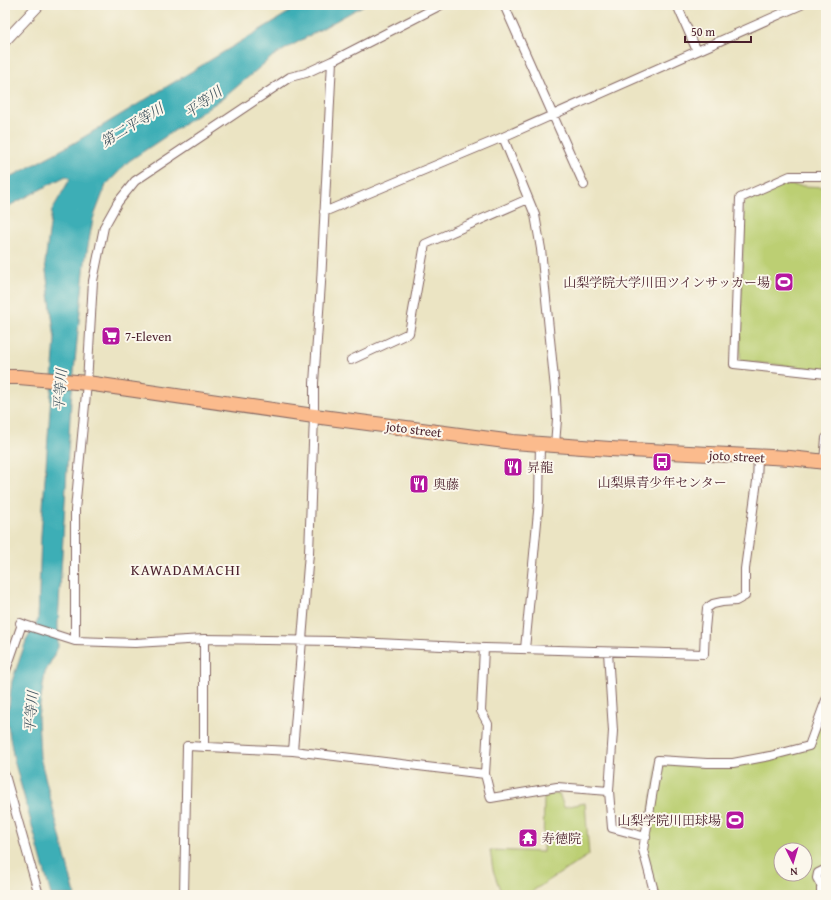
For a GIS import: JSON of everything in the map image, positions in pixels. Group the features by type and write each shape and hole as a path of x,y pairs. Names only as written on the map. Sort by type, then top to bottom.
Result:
{"highway":[{"name":"joto street","path":"5,377 84,382 314,416 513,442 610,449 790,458 825,462"}],"street":[{"path":"5,41 39,5"},
{"path":"75,641 74,510 92,281 104,228 118,202 135,181 290,77 306,73 332,61 441,5"},
{"path":"504,5 584,185"},
{"path":"676,5 697,51"},
{"path":"324,212 503,137 801,5"},
{"path":"293,751 309,553 314,382 321,283 332,61"},
{"path":"503,137 535,215 541,249 556,399 557,419 555,445"},
{"path":"826,176 790,176 740,198 734,364 826,374"},
{"path":"351,360 410,333 426,244 528,199"},
{"path":"825,462 826,438"},
{"path":"525,649 539,501 540,444"},
{"path":"5,673 23,624 75,641 135,643 204,639 335,641 484,648 704,654 707,608 713,604 736,601 745,596 745,569 757,481 758,457"},
{"path":"204,639 204,747"},
{"path":"484,648 480,711 488,724 484,774 491,798 557,787 609,791"},
{"path":"608,652 613,731 609,791 612,828 646,837"},
{"path":"655,895 643,850 658,760 733,763 770,756 809,746 826,700"},
{"path":"184,895 187,746 293,751 484,774"},
{"path":"5,775 39,895"},
{"path":"821,895 821,885 817,878 818,873 826,868"}],"green space":[{"name":"山梨学院大学川田ツインサッカー場","path":"781,185 826,187 826,370 740,361 744,202"},
{"name":"山梨学院川田球場","path":"826,700 826,869 818,873 821,895 655,895 643,850 658,760 733,763 809,746"},
{"path":"559,793 564,807 585,803 589,855 534,890 530,895 502,895 493,870 490,850 543,852 544,796"}],"water":[{"path":"301,5 364,5 273,56 226,96 129,161 106,185 93,219 85,262 71,401 58,623 58,647 45,673 38,717 40,757 75,895 51,895 14,760 7,721 12,681 26,641 38,620 41,535 55,339 45,263 52,210 70,179 66,176 5,208 5,180 74,143"}],"place":[{"name":"山梨学院大学川田ツインサッカー場","path":"784,282"},
{"name":"7-Eleven","path":"111,336"},
{"name":"山梨県青少年センター","path":"662,462"},
{"name":"昇龍","path":"513,467"},
{"name":"奥藤","path":"419,484"},
{"name":"山梨学院川田球場","path":"735,820"},
{"name":"寿徳院","path":"528,838"}],"district":[{"name":"KAWADAMACHI","path":"186,570"}],"water label":[{"name":"平等川","path":"203,102"},
{"name":"第二平等川","path":"132,125"},
{"name":"平等川","path":"60,390"},
{"name":"平等川","path":"31,712"}]}
